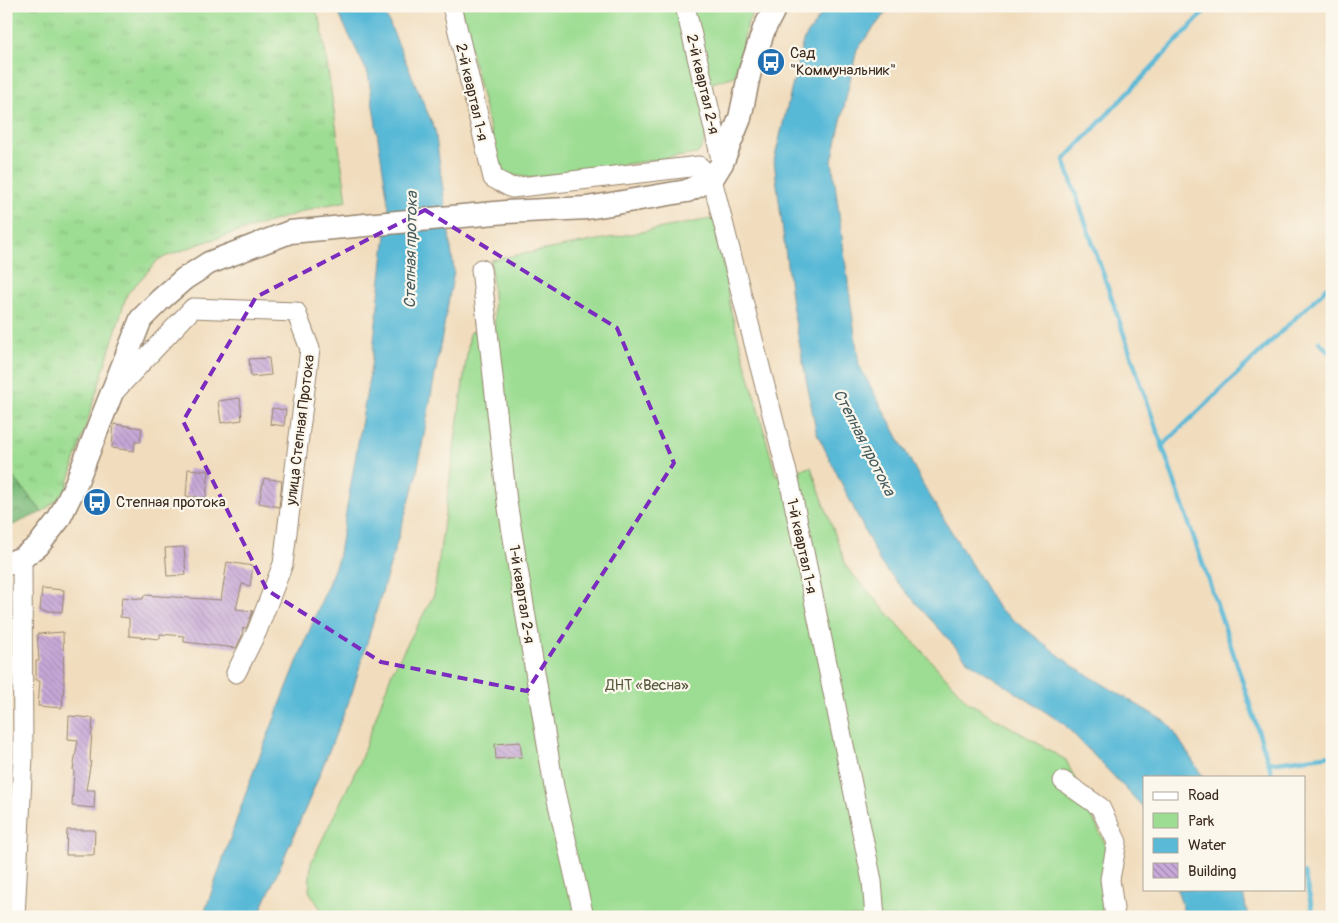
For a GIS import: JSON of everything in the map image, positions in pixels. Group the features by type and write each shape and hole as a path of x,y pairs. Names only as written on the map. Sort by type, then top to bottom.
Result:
{"street":[{"name":"2-й квартал 1-я","path":"452,6 493,178 512,188 700,166 717,171"},
{"name":"2-й квартал 2-я","path":"685,6 717,171"},
{"path":"16,917 23,757 14,561 38,546 59,519 75,486 141,319 184,279 209,263 290,232 501,213 587,208 687,191 717,171 740,118 750,71 764,29 776,6"},
{"name":"1-й квартал 1-я","path":"717,171 790,484 872,881 875,917"},
{"name":"1-й квартал 2-я","path":"481,269 507,502 554,787 584,917"},
{"name":"улица Степная Протока","path":"110,396 194,308 296,312 310,349 283,564 257,631 236,673"},
{"path":"1063,781 1100,807 1117,842 1110,879 1115,917"}],"highlighted area":[{"path":"425,210 617,328 674,463 527,691 381,662 267,590 183,421 256,297"}],"green space":[{"path":"6,6 314,6 321,23 347,201 321,206 205,242 159,259 127,294 65,493 42,512 16,480 6,471"},
{"path":"460,6 756,6 748,22 735,76 699,87 707,122 707,131 702,147 697,154 530,178 507,174 499,166"},
{"name":"ДНТ «Весна»","path":"716,218 731,311 776,475 811,467 847,568 968,702 1066,760 1114,863 1100,917 326,917 309,891 311,863 359,764 392,672 434,595 470,332 495,329 491,260"},
{"path":"6,471 16,480 42,512 6,528"}],"water":[{"path":"335,6 382,6 435,130 454,271 416,478 351,696 310,798 258,917 203,917 251,778 338,559 371,367 389,208 368,74"},
{"path":"827,6 891,6 857,49 832,161 859,365 924,486 997,607 1073,666 1169,724 1202,776 1143,776 1143,807 1064,724 968,661 881,564 816,431 792,304 774,161 803,41"},
{"path":"1177,890 1242,890 1248,917 1184,917"}],"building":[{"path":"269,358 271,375 251,377 249,359"},
{"path":"240,398 242,420 221,423 218,401"},
{"path":"272,408 286,410 284,426 270,424"},
{"path":"114,424 142,428 140,442 135,442 134,451 112,448"},
{"path":"188,469 209,471 206,498 186,496"},
{"path":"264,478 282,481 279,507 259,503"},
{"path":"184,547 186,575 167,576 165,548"},
{"path":"227,562 253,566 250,586 242,584 236,609 253,611 246,628 243,628 242,636 236,648 184,642 184,636 160,634 160,639 129,636 129,618 120,617 122,597 143,599 144,595 221,600"},
{"path":"42,588 64,590 62,612 40,610"},
{"path":"63,632 64,685 62,708 38,706 40,680 36,680 36,661 39,661 37,634"},
{"path":"69,716 93,718 91,761 86,790 95,790 94,808 72,806 73,770 78,740 68,739"},
{"path":"520,742 522,757 496,759 495,744"},
{"path":"67,830 95,830 94,855 66,855"}],"waterway":[{"path":"1210,6 1064,160 1231,646 1273,776"},
{"path":"1162,446 1332,283"},
{"path":"1319,342 1332,354"},
{"path":"1269,763 1332,755"},
{"path":"1306,882 1314,917"}],"place":[{"name":"Сад \"Коммунальник\"","path":"771,62"},
{"name":"Степная протока","path":"97,502"}]}
